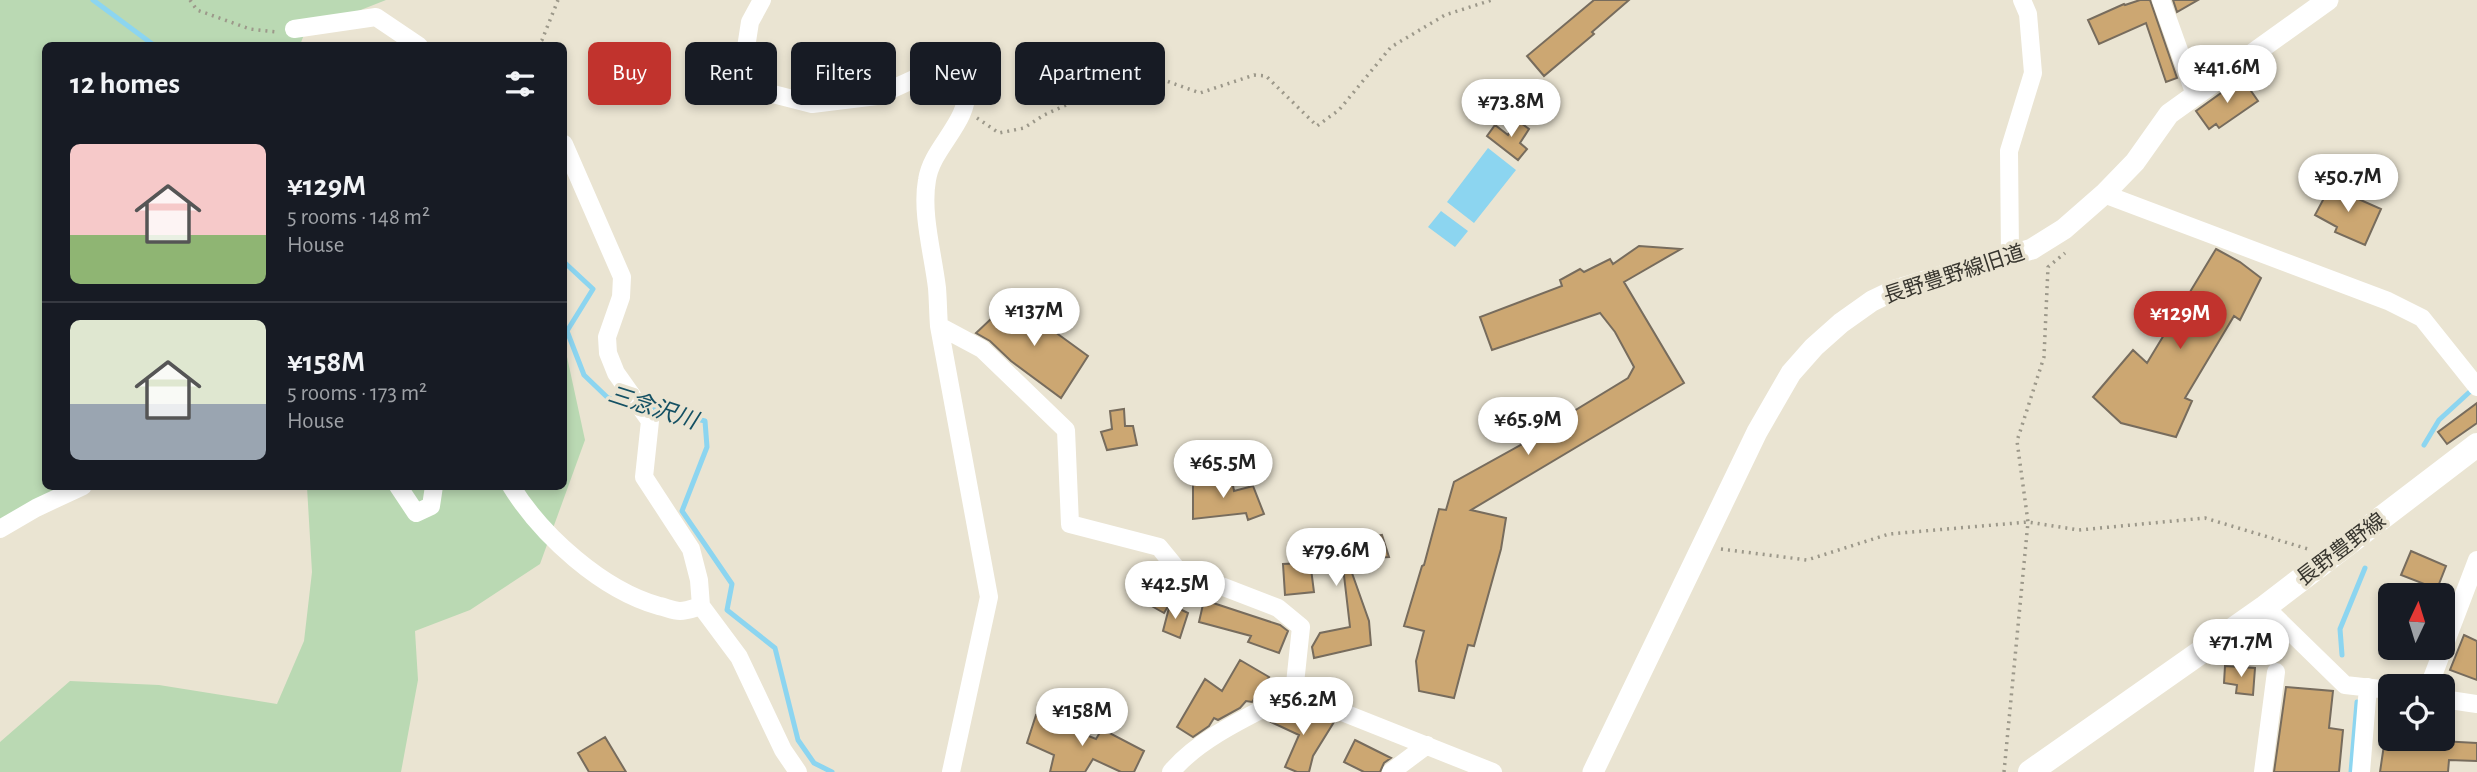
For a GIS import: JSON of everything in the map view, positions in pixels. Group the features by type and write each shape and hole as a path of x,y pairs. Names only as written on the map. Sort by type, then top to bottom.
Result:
{"main road":[{"name":"長野豊野線","path":"2030,772 2265,607 2477,445"}],"street":[{"path":"762,0 750,22 743,68 752,82 769,93 812,104 877,96 936,69 966,86 964,109 926,178 928,237 937,289 939,326 989,597 951,772"},
{"path":"2010,254 2009,151 2033,73 2028,14 2022,0"},
{"path":"2161,0 2195,95"},
{"name":"長野豊野線旧道","path":"1593,772 1757,432 1791,373 1814,347 1872,301 1895,290 2032,249 2064,229 2135,162 2169,114 2328,0"},
{"path":"294,29 376,16 413,42"},
{"path":"567,151 622,277 621,297 607,337 608,353 616,373 650,422 644,477 691,549 699,580 701,606 739,657 783,750 798,772"},
{"path":"2104,194 2388,301 2422,318 2473,382"},
{"path":"939,326 982,349 1066,430 1070,524 1159,547 1177,569 1278,608 1301,628 1294,693"},
{"path":"0,529 74,490"},
{"path":"401,490 416,513 431,506 433,490"},
{"path":"514,490 547,534 610,583 640,600 679,611 701,606"},
{"path":"2434,674 2477,560"},
{"path":"2265,607 2345,685 2378,688"},
{"path":"2263,772 2276,672"},
{"path":"2361,772 2368,687"},
{"path":"1171,772 1182,760 1237,723 1294,693 1493,772"},
{"path":"2455,701 2477,704"},
{"path":"1391,772 1427,745"}],"path":[{"path":"190,0 197,10 250,29 269,33 294,29"},
{"path":"540,42 558,0"},
{"path":"964,109 999,132 1024,128 1044,115 1135,74 1147,74 1200,93 1254,75 1266,76 1317,126 1339,110 1391,47 1445,15 1492,0"},
{"path":"2004,772 2028,522 2017,441 2044,357 2048,267 2066,252"},
{"path":"1701,547 1807,559 1889,534 2028,522 2079,530 2205,518 2332,556"}],"green space":[{"path":"0,0 386,0 305,32 301,42 42,42 42,490 67,490 0,535"},
{"path":"567,357 585,440 567,490"},
{"path":"307,490 567,490 540,564 470,610 415,631 418,680 401,772 0,772 0,742 70,681 159,685 277,704 304,641 312,572"}],"water":[{"path":"1488,148 1516,170 1474,223 1447,202"},
{"path":"1441,211 1468,231 1455,247 1428,227"}],"building":[{"path":"1594,0 1629,0 1544,76 1527,56"},
{"path":"2140,0 2150,0 2177,78 2166,82 2146,23 2099,44 2088,20"},
{"path":"2173,0 2198,0 2177,12"},
{"path":"2242,78 2258,101 2219,128 2216,124 2209,129 2196,111"},
{"path":"1517,120 1529,129 1520,143 1527,149 1518,160 1487,136 1495,125 1508,135"},
{"path":"2332,183 2348,192 2347,194 2381,209 2365,245 2335,232 2337,227 2315,215"},
{"path":"1639,246 1681,249 1624,282 1684,383 1471,510 1506,518 1501,549 1474,646 1468,645 1454,698 1419,691 1416,661 1424,631 1404,626 1439,509 1446,510 1454,482 1524,443 1522,438 1539,429 1541,431 1628,378 1634,367 1615,332 1600,313 1492,350 1480,317 1562,286 1560,280 1580,269 1584,272 1610,259 1613,264"},
{"path":"2216,249 2261,278 2240,320 2234,316 2185,398 2192,401 2176,437 2121,423 2093,397 2133,350 2147,363"},
{"path":"1011,300 1088,356 1061,398 1011,361 990,341 976,333"},
{"path":"2477,403 2477,423 2447,444 2438,432"},
{"path":"1124,409 1125,426 1133,426 1137,445 1107,450 1101,432 1112,429 1110,411"},
{"path":"1193,478 1232,480 1234,491 1253,486 1264,514 1248,520 1246,513 1193,519"},
{"path":"1382,535 1389,557 1347,559 1369,621 1371,645 1314,658 1312,647 1320,633 1350,627 1343,567 1311,569 1314,592 1285,595 1283,564 1303,563 1303,541 1364,540"},
{"path":"2411,551 2446,566 2439,583 2422,583 2401,575"},
{"path":"1166,574 1182,583 1164,613 1148,604"},
{"path":"1204,600 1280,625 1288,631 1279,653 1248,642 1251,636 1199,622"},
{"path":"1170,604 1188,613 1180,638 1163,631"},
{"path":"2464,635 2477,641 2477,680 2450,670"},
{"path":"1240,660 1269,677 1252,702 1246,701 1240,708 1218,720 1214,718 1209,726 1193,737 1177,727 1205,679 1222,691"},
{"path":"2225,666 2255,668 2253,695 2236,693 2237,685 2224,683"},
{"path":"2286,687 2333,691 2329,728 2343,730 2339,772 2274,772"},
{"path":"1291,708 1334,722 1313,756 1309,772 1297,772 1285,767 1299,735 1271,722 1275,716"},
{"path":"1036,715 1096,739 1102,729 1144,751 1134,772 1121,772 1093,759 1085,772 1050,772 1054,755 1027,743"},
{"path":"605,737 626,772 589,772 578,753"},
{"path":"1355,740 1391,758 1384,763 1380,772 1364,772 1344,762"},
{"path":"2455,742 2477,743 2477,761 2449,760 2448,772 2380,772 2383,751 2455,751"}],"waterway":[{"name":"三念沢川","path":"93,0 150,42"},
{"name":"三念沢川","path":"567,265 593,289 567,331"},
{"name":"三念沢川","path":"567,331 584,375 608,398 630,403"},
{"path":"2424,445 2439,420 2475,387"},
{"name":"三念沢川","path":"646,407 705,421 707,447 682,511 732,584 727,610 775,648 798,740 814,763 832,772"},
{"path":"2342,655 2340,629 2365,568"},
{"path":"2351,772 2357,702"}]}
